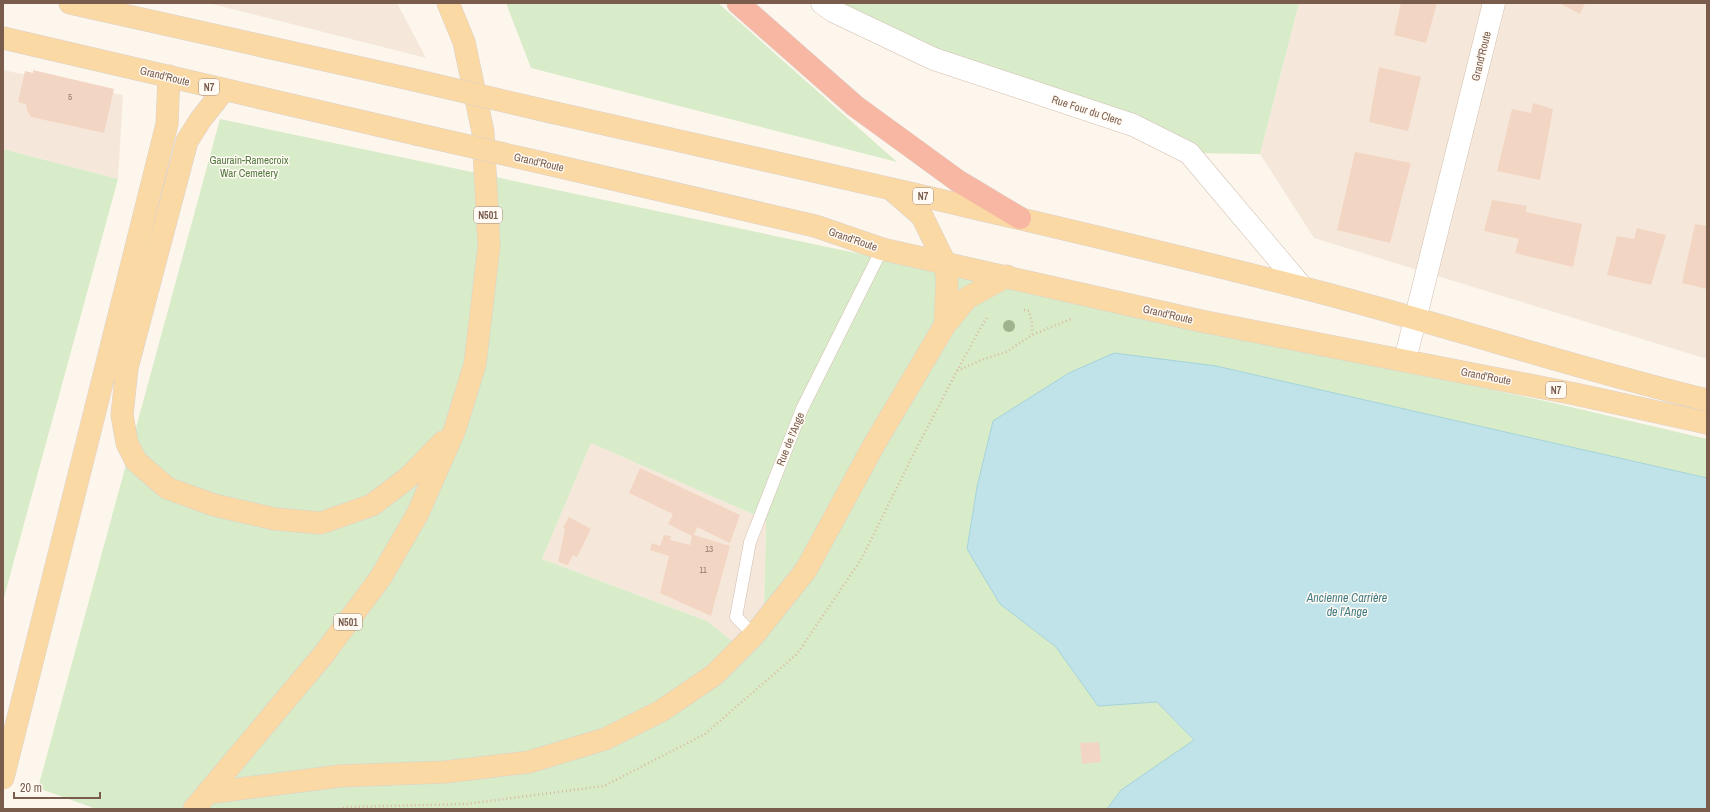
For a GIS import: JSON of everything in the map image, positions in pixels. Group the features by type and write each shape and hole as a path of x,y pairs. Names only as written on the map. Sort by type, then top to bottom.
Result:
{"highway":[{"path":"738,3 855,106 958,181 1020,218"}],"main road":[{"name":"N7","path":"70,3 1020,218 1302,287 1416,318 1577,365 1707,400"},
{"name":"N501","path":"201,801 324,654 381,577 418,513 455,429 475,364 490,246 483,132 464,42 448,3"},
{"name":"Grand'Route","path":"3,38 815,226 882,249 1201,321 1575,394 1707,423"},
{"path":"3,778 167,124 169,76"},
{"path":"224,90 201,119 187,141 127,368 122,415 127,443 136,461 166,488 214,505 275,519 321,523 372,505 409,477 455,429"},
{"path":"890,188 922,216 944,263 947,280 944,325"},
{"path":"201,801 340,776 445,772 528,762 605,739 661,711 714,675 754,635 806,570 875,442 944,325 967,298 1007,276"}],"street":[{"name":"Rue Four du Clerc","path":"822,3 833,11 934,59 1133,125 1189,153 1302,287"},
{"name":"Grand'Route","path":"1405,360 1494,3"}],"lane":[{"name":"Rue de l'Ange","path":"754,635 736,617 750,542 802,408 882,249"}],"path":[{"path":"1017,308 1029,311 1032,323 1032,335"},
{"path":"957,371 989,315"}],"shaded area":[{"path":"208,3 397,3 426,58"},
{"path":"1299,3 1707,3 1707,359 1314,238 1260,154"},
{"path":"3,70 123,95 118,179 3,149"},
{"path":"591,443 766,520 764,611 732,641 707,621 542,559"}],"green space":[{"path":"506,3 718,3 897,162 531,68"},
{"path":"822,3 1299,3 1260,154 1189,153 934,59"},
{"name":"Gaurain-Ramecroix War Cemetery","path":"220,119 1027,289 1554,403 1707,439 1707,478 1216,366 993,421 977,487 967,549 1000,604 1056,647 1098,706 1157,702 1194,741 1121,790 1107,809 96,809 38,788","holes":["591,443 766,520 764,611 732,641 707,621 542,559"]},
{"path":"3,149 118,179 3,601"}],"water":[{"name":"Ancienne Carrière de l'Ange","path":"1114,353 1216,366 1707,478 1707,809 1107,809 1121,790 1194,740 1157,702 1098,706 1056,647 1000,604 967,549 977,487 993,421 1069,373"}],"building":[{"path":"1401,3 1437,3 1426,43 1394,35"},
{"path":"1559,3 1585,3 1580,14"},
{"path":"1379,67 1421,77 1408,131 1369,122"},
{"path":"33,70 114,89 104,133 31,117 27,111 26,104 18,102 25,71 33,73"},
{"path":"1533,103 1553,109 1540,180 1497,171 1512,109 1531,113"},
{"path":"1355,152 1411,163 1390,243 1337,230"},
{"path":"1492,200 1527,206 1526,212 1582,224 1573,267 1515,253 1519,239 1484,231"},
{"path":"1695,224 1707,226 1707,289 1682,283"},
{"path":"1637,228 1666,235 1651,285 1607,275 1617,236 1634,239"},
{"path":"640,468 740,515 730,543 697,527 694,535 730,546 711,616 660,593 669,556 650,550 652,543 660,546 664,535 671,536 670,540 690,545 692,536 668,524 673,514 629,493"},
{"path":"569,517 591,529 577,557 573,555 568,565 558,562 565,529 563,528"},
{"path":"1099,742 1101,762 1082,764 1080,743"}]}
